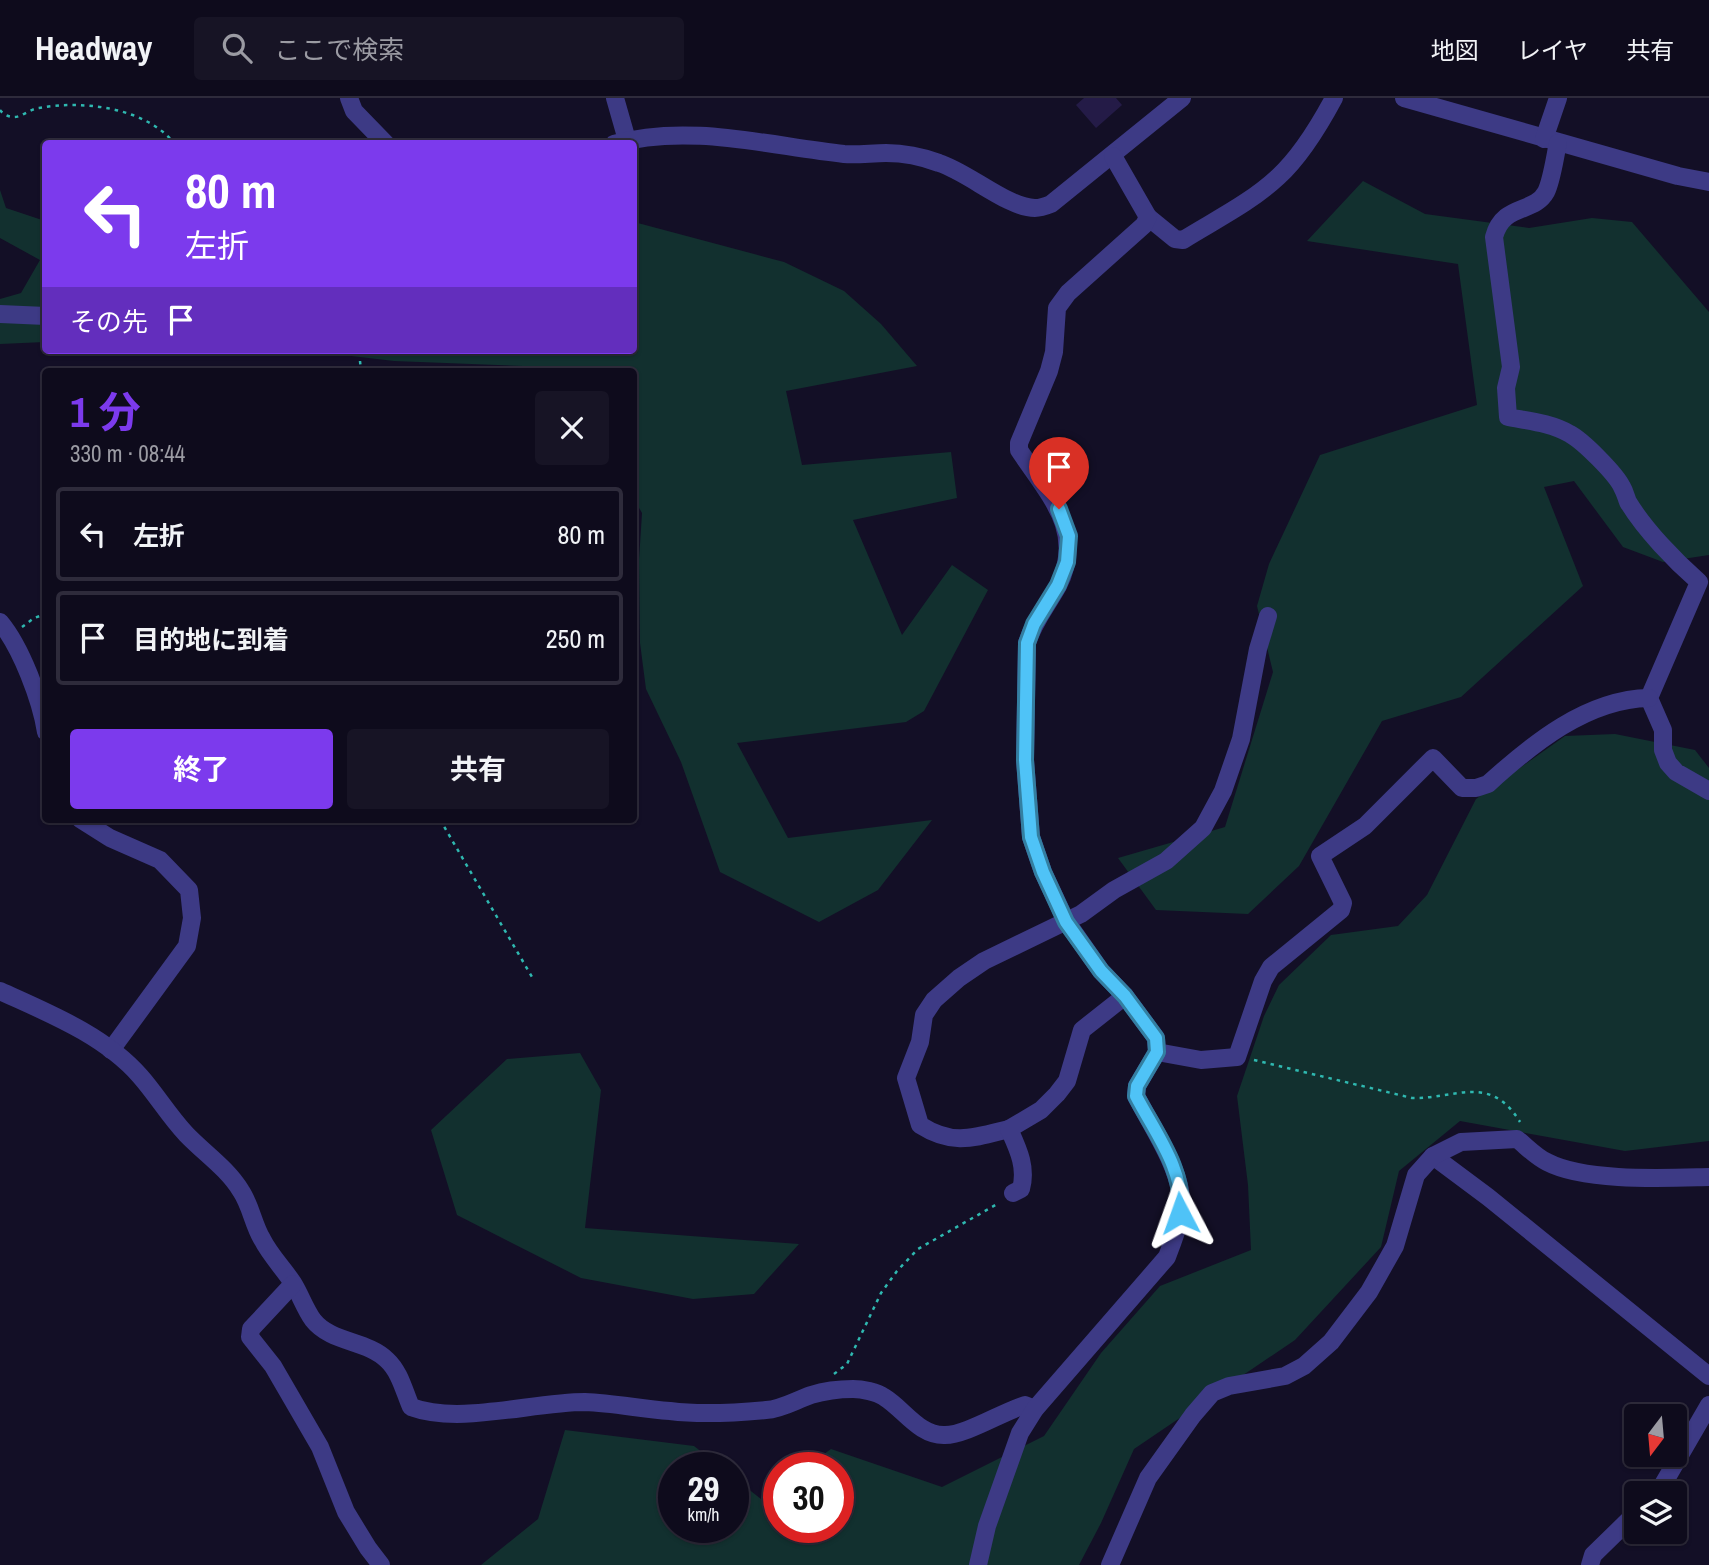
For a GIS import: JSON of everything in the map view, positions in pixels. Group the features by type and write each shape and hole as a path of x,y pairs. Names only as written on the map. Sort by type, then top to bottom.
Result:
{"street":[{"path":"349,98 354,111 382,140"},
{"path":"615,98 621,140"},
{"path":"1113,156 1148,217 1175,239 1183,240 1249,200 1279,177 1322,121 1334,98"},
{"path":"1404,98 1678,176 1709,182"},
{"path":"1558,98 1546,193 1533,204 1497,223 1494,237 1511,367 1506,388 1508,417 1547,424 1571,434 1586,446 1622,486 1628,501 1649,528 1680,565 1699,582 1649,698 1662,730 1663,750 1668,763 1676,772 1709,791"},
{"path":"637,141 700,136 847,154 888,153 914,156 948,166 1020,206 1038,208 1051,204 1113,156 1175,100"},
{"path":"978,1565 987,1525 1020,1433 1035,1409 1167,1257 1177,1227 1182,1199 1177,1175 1136,1096 1137,1086 1157,1052 1156,1038 1125,996 1101,971 1066,922 1043,872 1031,837 1025,760 1027,643 1034,624 1058,585 1067,562 1069,536 1059,509 1019,450 1019,443 1049,371 1054,352 1057,308 1068,293 1144,225 1148,217"},
{"path":"0,314 42,316"},
{"path":"1125,996 1082,1030 1066,1081 1041,1110 1009,1129 960,1140 936,1135 919,1125 906,1078 920,1042 924,1015 934,1000 984,961 1081,914 1114,890 1166,862 1203,828 1223,791 1241,739 1258,649 1268,617"},
{"path":"5,628 42,710"},
{"path":"1157,1052 1201,1060 1237,1057 1263,981 1271,967 1342,910 1343,903 1320,856 1366,826 1433,758 1462,788 1476,788 1488,784 1548,733 1616,702 1649,698"},
{"path":"86,823 110,838 160,860 189,890 192,918 187,946 111,1050"},
{"path":"0,991 64,1021 111,1050 139,1075 188,1137 213,1158 240,1189 261,1238 293,1284 314,1321 327,1332 371,1349 386,1359 398,1376 411,1407 425,1412 449,1414 554,1402 586,1402 672,1412 731,1413 770,1410 811,1395 855,1389 882,1395 913,1422 930,1433 943,1436 956,1434 1025,1405 1035,1409"},
{"path":"1009,1129 1025,1175 1021,1188 1013,1193"},
{"path":"1111,1565 1148,1478 1212,1393 1229,1386 1284,1376 1304,1366 1331,1342 1369,1292 1395,1246 1416,1175 1433,1156 1461,1142 1517,1139 1545,1162 1561,1168 1613,1177 1709,1177"},
{"path":"1433,1156 1488,1197 1709,1376"},
{"path":"293,1284 251,1329 250,1337 273,1366 320,1447 346,1512 381,1565"},
{"path":"1665,1481 1709,1405"},
{"path":"1590,1565 1593,1555 1624,1525"}],"path":[{"path":"0,110 4,115 15,118 36,108 52,106 81,104 110,109 139,117 167,133 172,140"},
{"path":"360,361 361,368"},
{"path":"5,628 42,615"},
{"path":"442,823 532,977"},
{"path":"1237,1057 1412,1098 1427,1099 1458,1091 1474,1091 1497,1098 1510,1106 1520,1122 1517,1139"},
{"path":"811,1395 847,1364 881,1293 918,1249 1011,1197 1013,1193"}],"green space":[{"path":"1363,181 1425,214 1529,228 1592,218 1632,222 1709,312 1709,555 1663,562 1623,547 1574,481 1544,487 1583,586 1461,697 1382,721 1299,866 1248,914 1156,910 1118,858 1225,827 1273,672 1257,606 1269,564 1320,455 1477,405 1458,264 1307,241"},
{"path":"0,190 6,208 42,220 42,342 0,344 0,299 21,293 40,260 0,238"},
{"path":"637,223 784,262 844,291 881,324 917,366 786,391 802,465 951,452 957,498 853,520 902,635 952,565 988,590 924,711 906,722 737,743 788,838 932,820 878,890 819,922 720,872 681,762 646,689 640,643 639,560 642,513 637,504 637,368 532,368 394,361 338,354 637,354"},
{"path":"1615,734 1695,750 1709,768 1709,1141 1625,1151 1460,1121 1399,1171 1381,1247 1295,1340 1134,1449 1079,1565 481,1565 538,1519 565,1430 694,1446 702,1452 658,1452 658,1543 749,1543 749,1490 761,1499 763,1498 763,1543 854,1543 854,1457 942,1487 1044,1436 1101,1353 1160,1286 1251,1250 1248,1185 1237,1096 1264,1016 1279,985 1331,935 1398,926 1427,895 1476,799 1565,736"},
{"path":"580,1053 601,1090 585,1228 799,1244 754,1294 693,1299 581,1278 457,1215 431,1130 507,1059"}],"building":[{"path":"1084,98 1116,98 1122,105 1096,128 1076,105"}],"route":[{"path":"1059,509 1069,536 1067,562 1058,585 1034,624 1027,643 1025,760 1031,837 1043,872 1066,922 1101,971 1125,996 1156,1038 1157,1052 1137,1086 1136,1096 1177,1175 1182,1199 1180,1213"}]}
